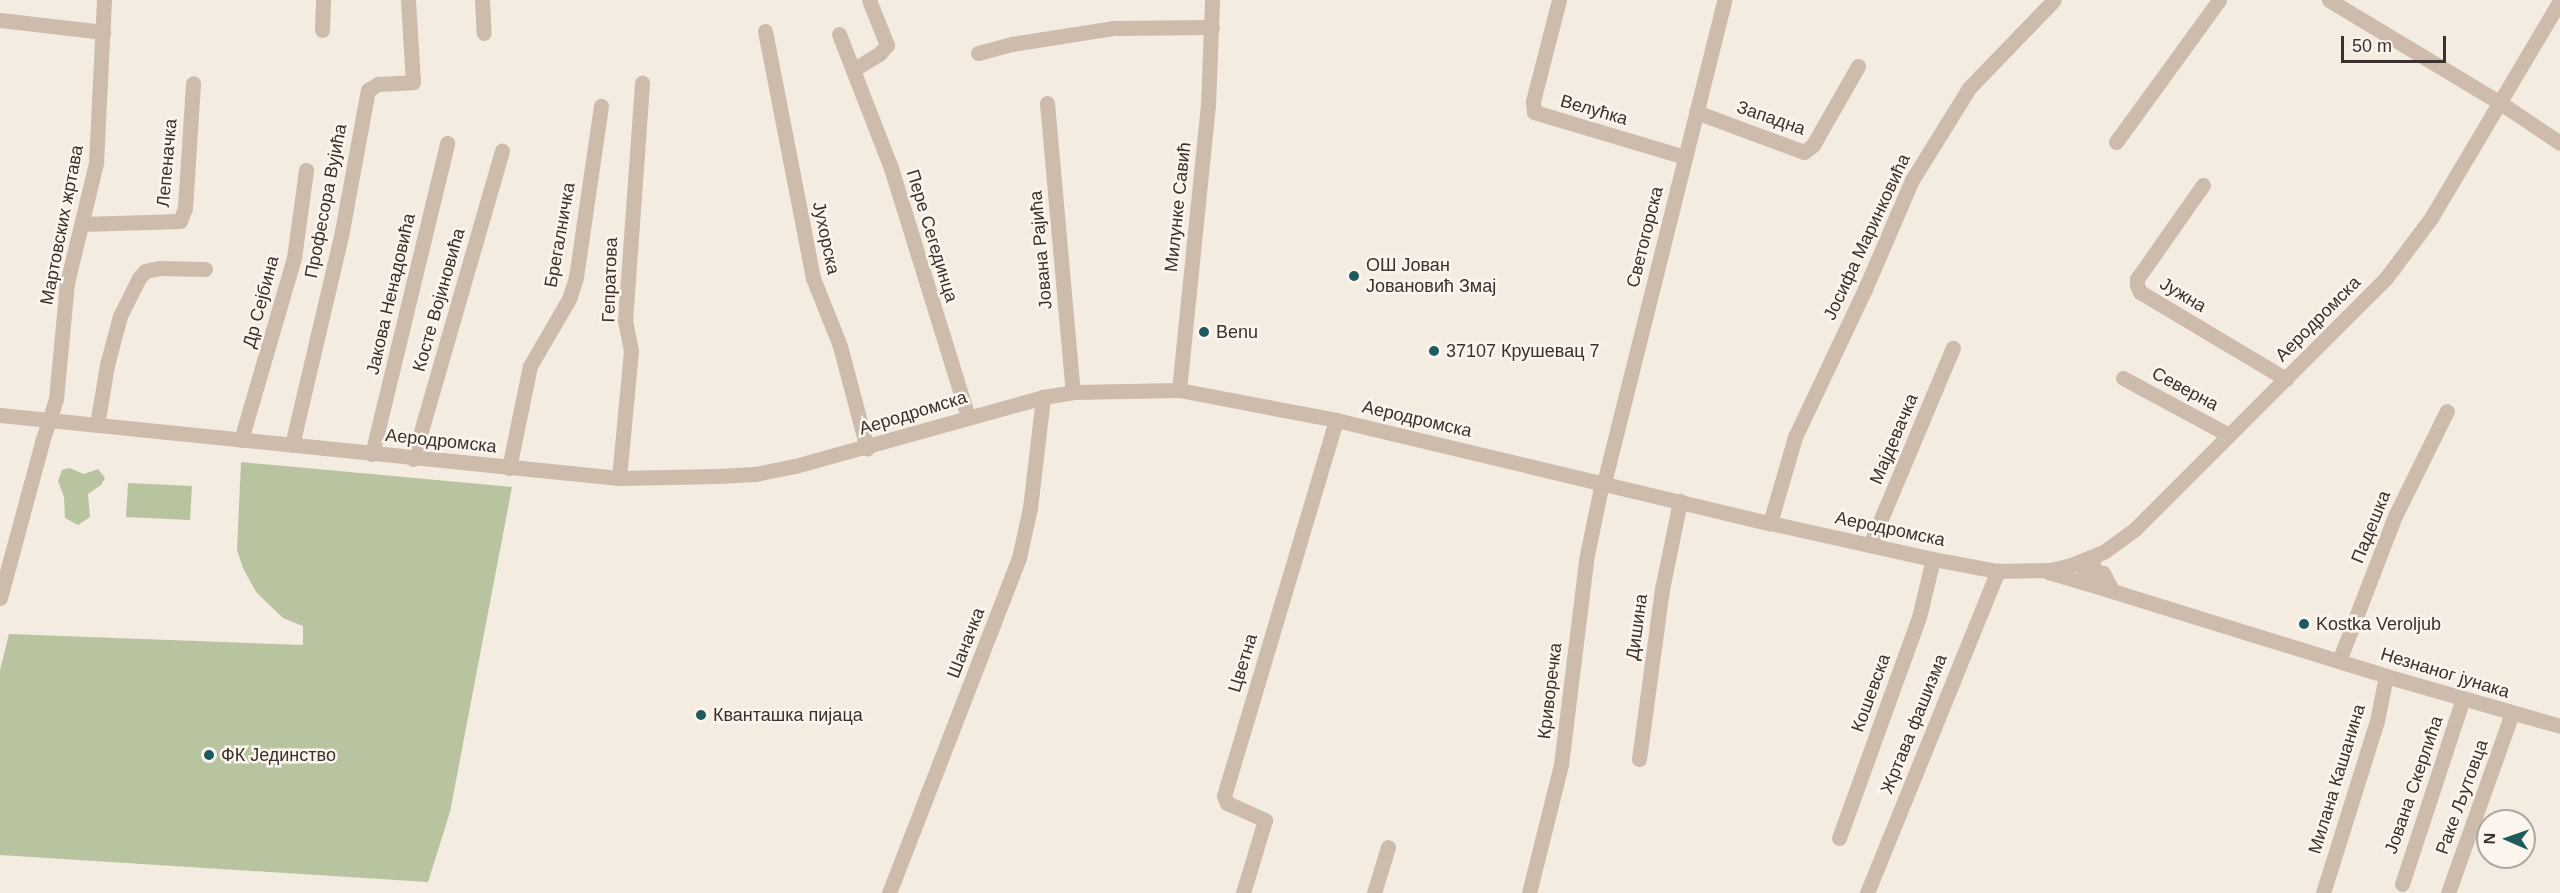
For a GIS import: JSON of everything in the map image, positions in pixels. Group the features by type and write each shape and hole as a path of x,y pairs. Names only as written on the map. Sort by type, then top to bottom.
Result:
{"street":[{"name":"Мартовских жртава","path":"1,589 56,399 67,282 96,163 104,0"},
{"path":"322,30 323,0"},
{"path":"482,0 484,33"},
{"path":"853,70 879,54 887,45 869,0"},
{"name":"Милунке Савић","path":"1179,390 1202,171 1212,0"},
{"name":"Велућка","path":"1558,0 1533,100 1534,112 1685,157"},
{"name":"Светогорска","path":"1602,486 1724,0"},
{"name":"Јосифа Маринковића","path":"1770,523 1795,437 1865,289 1912,180 1969,88 2054,0"},
{"path":"2116,142 2218,0"},
{"path":"2329,0 2499,102 2560,143"},
{"name":"Професора Вујића","path":"292,446 342,231 368,90 378,84 413,82 408,1"},
{"name":"Аеродромска","path":"0,415 413,459 619,478 755,474 867,448 968,416 1043,397 1073,392 1179,390 1336,420 1602,486 1680,501 1933,559 1998,571 2036,571 2071,566 2092,561 2135,529 2386,278 2431,218 2560,1"},
{"path":"0,20 103,32"},
{"path":"978,53 1012,44 1113,28 1212,27"},
{"name":"Јухорска","path":"765,31 813,278 840,346 867,448"},
{"name":"Пере Сегединца","path":"838,34 891,168 968,416"},
{"name":"Западна","path":"1696,112 1804,152 1813,145 1858,66"},
{"name":"Лепеначка","path":"82,224 180,220 185,208 193,83"},
{"name":"Гепратова","path":"619,478 631,351 625,321 642,83"},
{"name":"Јована Рајића","path":"1047,103 1073,392"},
{"name":"Брегалничка","path":"509,468 530,366 569,299 576,277 601,106"},
{"name":"Јакова Ненадовића","path":"372,454 447,143"},
{"name":"Косте Војиновића","path":"413,459 502,152"},
{"name":"Др Сејбина","path":"242,440 294,258 306,170"},
{"name":"Јужна","path":"2203,185 2137,279 2137,285 2140,292 2286,379"},
{"path":"97,424 107,365 120,316 139,278 145,272 159,268 205,270"},
{"name":"Мајдевачка","path":"1870,545 1953,348"},
{"name":"Северна","path":"2123,378 2229,435"},
{"name":"Шаначка","path":"889,893 1019,558 1030,508 1043,397"},
{"name":"Падешка","path":"2339,661 2395,516 2447,411"},
{"name":"Цветна","path":"1243,893 1265,820 1227,803 1224,796 1336,420"},
{"name":"Криворечка","path":"1529,893 1561,765 1586,560 1602,486"},
{"name":"Дишина","path":"1639,759 1662,589 1680,501"},
{"path":"2092,561 2090,580 2106,587 2107,572 2114,545"},
{"name":"Кошевска","path":"1839,838 1919,617 1933,559"},
{"name":"Жртава фашизма","path":"1868,893 1998,571"},
{"name":"Незнаног јунака","path":"2036,571 2106,587 2386,676 2560,726"},
{"name":"Милана Кашанина","path":"2323,893 2377,721 2386,676"},
{"name":"Јована Скерлића","path":"2402,884 2463,699"},
{"name":"Раке Љутовца","path":"2448,893 2512,714"},
{"path":"1374,893 1388,847"}],"green space":[{"path":"241,462 512,487 450,812 428,882 0,855 0,670 9,634 303,645 303,626 283,618 256,592 243,568 237,550"},
{"path":"69,468 84,474 98,469 105,478 101,485 88,494 90,517 78,525 65,518 64,497 58,481 62,470"},
{"path":"128,483 192,486 190,520 126,517"}],"place":[{"name":"ОШ Јован Јовановић Змај","path":"1354,276"},
{"name":"Benu","path":"1204,332"},
{"name":"37107 Крушевац 7","path":"1434,351"},
{"name":"Kostka Veroljub","path":"2304,624"},
{"name":"Кванташка пијаца","path":"701,715"},
{"name":"ФК Јединство","path":"209,755"}]}
